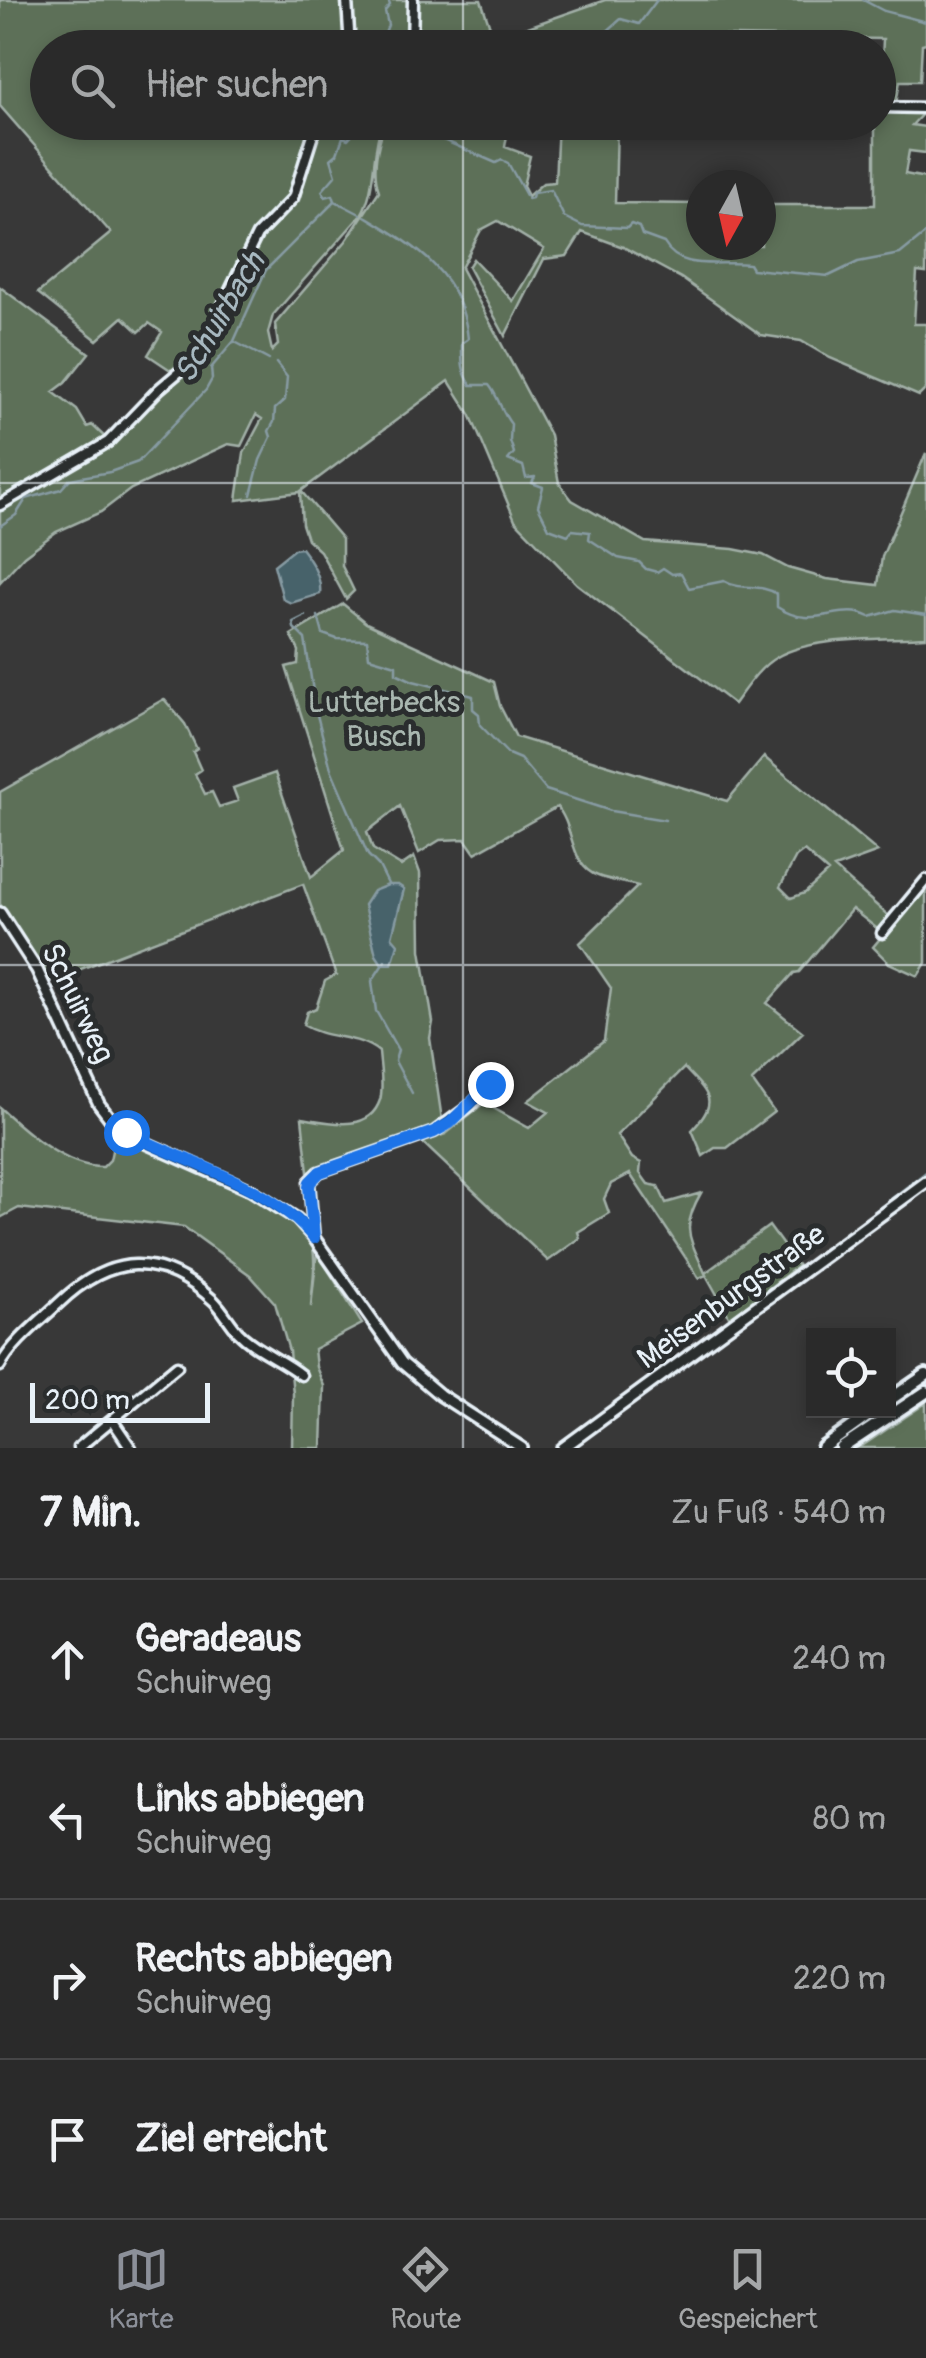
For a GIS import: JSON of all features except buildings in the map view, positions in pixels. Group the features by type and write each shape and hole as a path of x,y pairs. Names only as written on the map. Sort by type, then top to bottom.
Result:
{"highway":[{"path":"896,1396 926,1374"},
{"path":"842,1448 926,1392"},
{"path":"824,1448 865,1418"}],"main road":[{"name":"Schuirweg","path":"0,913 36,970 99,1104 115,1125 264,1197 296,1219 314,1238 402,1362 440,1394 518,1447"},
{"name":"Meisenburgstraße","path":"565,1448 926,1182"}],"street":[{"path":"337,0 347,4 349,30"},
{"path":"413,30 414,0"},
{"path":"896,108 926,108"},
{"path":"0,505 108,442 193,362 209,339 258,235 293,198 311,140"},
{"path":"882,933 926,880"},
{"name":"Schuirweg","path":"314,1238 309,1187 320,1172 434,1132 471,1105 500,1075"},
{"path":"0,1366 23,1337 91,1276 117,1266 150,1265 189,1280 218,1304 238,1332 302,1376"},
{"path":"78,1448 177,1366"},
{"path":"112,1420 132,1448"}],"green space":[{"path":"0,0 411,0 410,30 30,30 30,140 378,140 369,193 361,215 273,315 268,333 272,351 278,345 275,324 346,241 379,191 376,165 380,140 506,140 505,147 530,156 523,186 528,196 543,183 555,182 557,140 617,140 615,203 686,204 686,260 776,260 776,205 875,205 875,140 896,140 896,112 925,111 912,125 926,127 926,153 909,151 905,174 926,178 926,273 917,272 914,324 926,324 926,389 919,396 830,358 801,341 761,335 681,278 623,247 582,232 567,256 544,259 505,336 468,267 473,259 513,301 544,249 498,221 481,230 461,268 550,435 559,483 572,500 645,542 733,549 763,555 788,568 827,579 878,585 882,557 926,453 926,637 829,642 792,650 764,666 734,704 577,584 515,520 470,414 449,381 301,491 342,539 342,566 354,591 346,599 320,551 307,539 300,492 237,500 244,453 262,419 256,415 241,446 228,444 131,489 101,512 56,532 24,556 0,582 0,507 114,441 194,358 155,389 172,371 148,355 162,332 149,323 139,332 123,317 97,340 38,293 111,233 0,106"},
{"path":"415,0 481,0 491,30 414,30"},
{"path":"605,0 926,0 926,43 922,44 920,81 900,81 896,104 896,30 520,30"},
{"path":"0,287 89,353 53,392 77,410 87,427 92,425 108,440 0,503"},
{"name":"Lutterbecks Busch","path":"343,604 366,623 494,682 500,706 516,737 727,801 764,757 878,852 834,868 891,918 880,931 852,909 767,1003 803,1032 752,1081 774,1112 727,1148 715,1148 703,1156 692,1130 706,1112 708,1098 684,1068 617,1135 632,1158 641,1163 640,1173 648,1184 658,1186 666,1203 701,1193 689,1225 705,1273 769,1226 798,1266 730,1318 706,1275 699,1278 630,1174 611,1184 604,1199 609,1213 578,1232 580,1238 548,1261 422,1142 446,1134 484,1103 529,1128 548,1112 528,1101 604,1041 611,988 580,943 638,886 589,871 577,855 557,807 475,853 465,839 440,840 419,853 400,806 367,832 373,849 401,866 414,857 420,873 421,950 433,1022 430,1038 442,1120 428,1130 315,1171 308,1172 302,1118 346,1123 367,1118 380,1100 382,1083 379,1052 371,1046 303,1025 307,1012 316,1008 325,981 336,975 303,884 47,982 0,904 0,792 164,699 185,724 197,749 193,752 201,770 195,774 205,794 212,792 219,807 238,801 233,788 275,773 311,877 344,850 286,667 298,664 299,651 291,635","holes":["804,851 828,872 805,893 791,898 780,887 796,857"]},
{"path":"926,883 926,963 918,976 889,963 873,947"},
{"path":"0,1108 47,1146 89,1166 103,1167 110,1160 116,1132 255,1197 302,1230 313,1251 311,1307 317,1252 362,1324 314,1349 324,1386 322,1448 292,1448 289,1351 275,1303 250,1275 184,1227 19,1208 0,1218"},
{"path":"926,1403 926,1448 859,1448"}],"water":[{"path":"301,548 318,575 320,594 291,603 283,599 274,565"},
{"path":"388,885 404,889 392,937 398,944 392,964 382,964 376,955 364,905 373,891"}],"waterway":[{"name":"Schuirbach","path":"386,30 388,0"},
{"path":"608,30 621,19 639,24 657,0"},
{"path":"863,0 884,11 926,22"},
{"name":"Schuirbach","path":"0,526 16,515 26,499 61,489 70,479 138,462 206,390 212,379 211,368 234,341 266,270 335,201 333,195 325,197 322,191 336,175 331,159 342,140"},
{"path":"443,140 496,163 508,163 528,199 533,193 551,190 564,217 582,226 627,228 631,224 639,227 642,235 664,243 671,252 691,262 749,264 752,269 829,276 858,262 900,254 926,233"},
{"path":"335,201 360,214"},
{"path":"365,216 418,251 446,279 464,316 468,339 462,343 465,374 471,385 489,385 495,394 511,424 514,453 508,460 523,466 526,478 535,477 532,483 543,487 538,506 549,528 568,535 572,530 590,532 589,539 618,558 639,562 657,572 663,568 672,574 681,573 689,588 724,581 771,591 777,594 777,607 803,617 848,612 870,617 895,610 926,615"},
{"path":"235,342 269,360"},
{"path":"251,495 271,437 275,409 285,400 287,377 276,363"},
{"path":"305,616 293,622 294,628 305,639 316,711 331,769 368,855 388,884"},
{"path":"318,616 323,634 337,639 367,640 369,657 396,665 396,673 473,696 473,709 479,714 480,725 508,754 520,759 546,790 611,811 665,820"},
{"path":"385,961 372,981 376,1011 398,1050 395,1061 412,1093"},
{"path":"816,1257 926,1172"}],"route":[{"path":"126,1132 264,1197 296,1219 314,1238 309,1187 320,1172 434,1132 450,1123 490,1084"}]}
